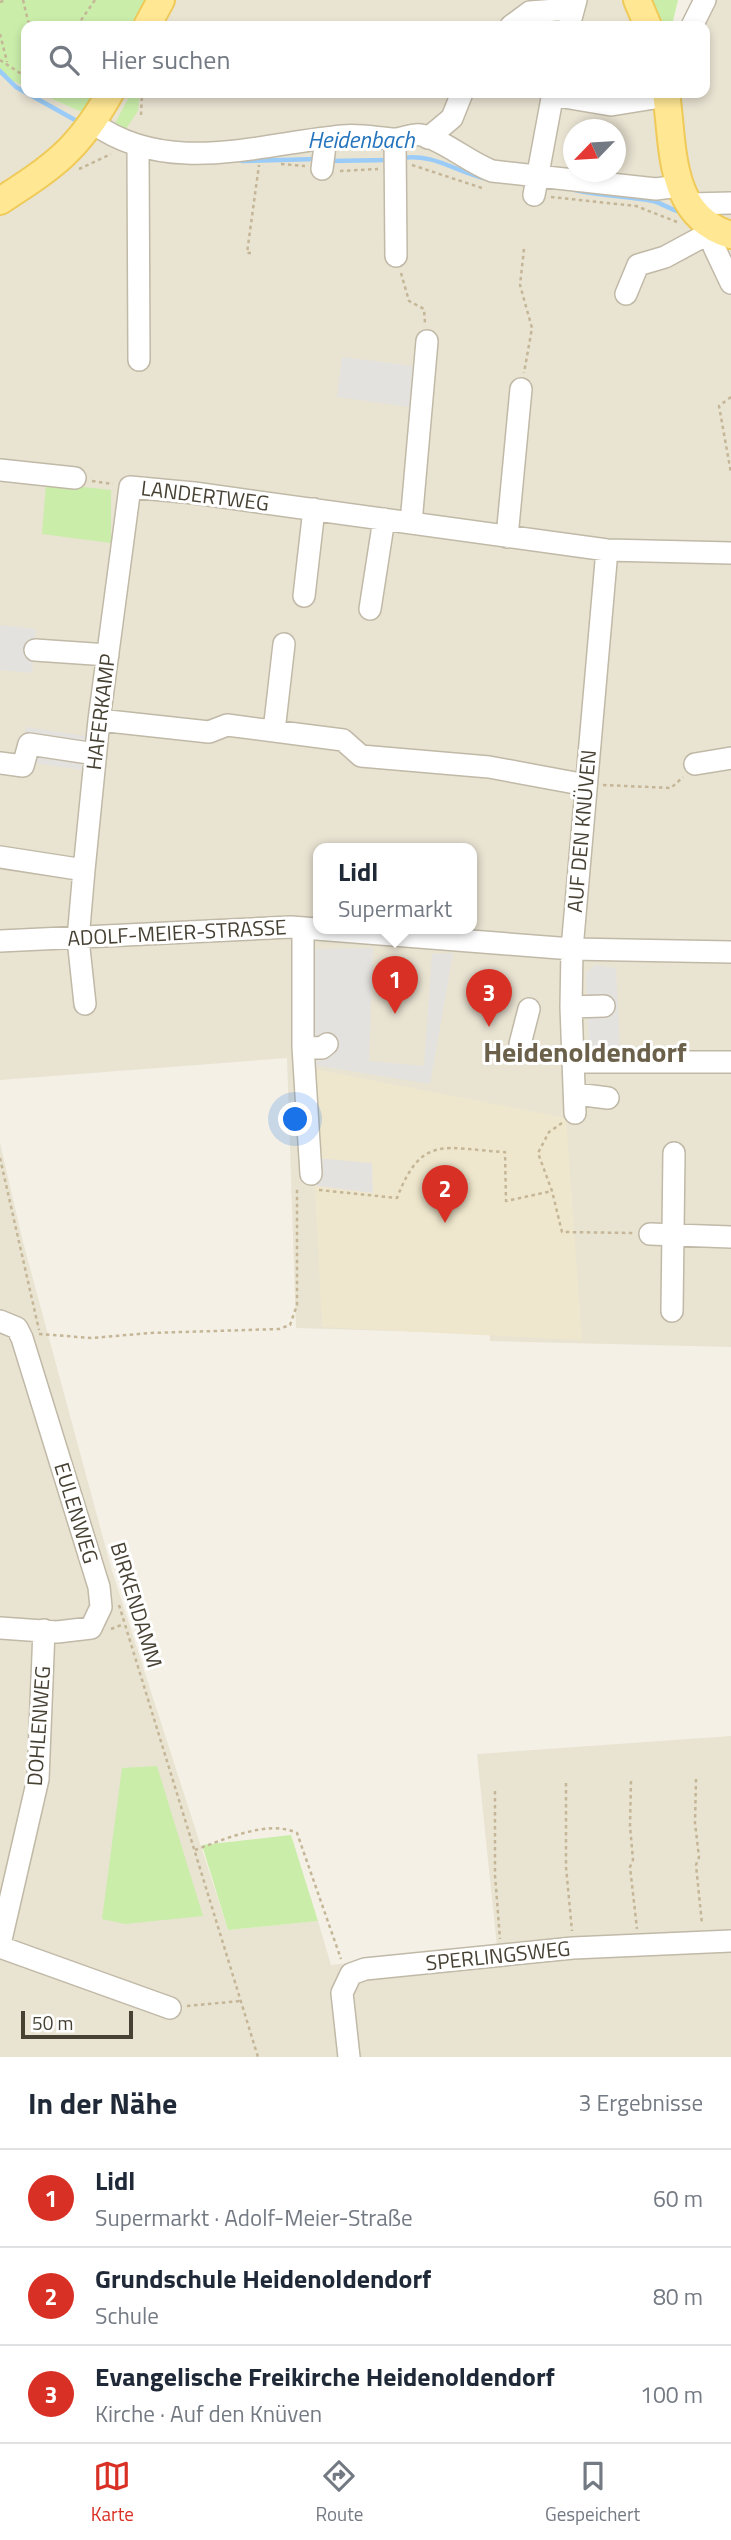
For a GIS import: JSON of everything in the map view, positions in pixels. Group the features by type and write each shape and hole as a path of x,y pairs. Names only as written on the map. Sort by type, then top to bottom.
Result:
{"main road":[{"path":"150,21 161,0"},
{"path":"637,0 646,21"},
{"path":"0,201 74,148 107,98"},
{"path":"667,98 673,164 703,216"}],"street":[{"path":"518,21 530,12 556,10 566,0"},
{"path":"570,21 576,0"},
{"path":"694,21 705,0"},
{"path":"428,138 452,118 460,98"},
{"path":"536,184 552,98"},
{"path":"574,98 611,105 647,98"},
{"path":"93,123 129,143 231,161 323,157 376,135 396,156 396,256"},
{"path":"396,156 419,134 470,163 536,184 656,189 703,216 731,283"},
{"path":"129,143 139,360"},
{"path":"626,294 638,265 665,257 703,216 731,203"},
{"path":"411,523 427,341"},
{"path":"507,537 522,388"},
{"path":"0,470 75,478"},
{"name":"LANDERTWEG","path":"130,487 314,509 607,550 731,553"},
{"name":"HAFERKAMP","path":"85,1004 78,939 84,870 99,720 130,487"},
{"path":"304,596 314,509"},
{"path":"370,609 384,519"},
{"name":"AUF DEN KNÜVEN","path":"576,1104 571,1007 572,949 607,550"},
{"path":"274,731 284,644"},
{"path":"34,650 108,655"},
{"path":"99,720 209,732 227,725 343,740 361,756 489,767 586,785"},
{"path":"0,763 23,766 29,744 95,754"},
{"path":"695,764 731,758"},
{"path":"0,857 84,870"},
{"path":"303,928 304,1178"},
{"name":"ADOLF-MEIER-STRASSE","path":"0,941 313,929"},
{"name":"ADOLF-MEIER-STRASSE","path":"380,934 572,949 731,952"},
{"path":"571,1007 604,1006"},
{"path":"520,1044 529,1009"},
{"path":"303,1047 321,1048 327,1044"},
{"path":"575,1062 731,1062"},
{"path":"576,1104 608,1098"},
{"path":"672,1311 674,1153"},
{"path":"650,1234 731,1237"},
{"name":"EULENWEG","path":"0,1321 17,1328 22,1338 99,1587 102,1607 91,1628 0,1628"},
{"name":"DOHLENWEG","path":"0,1945 38,1779 44,1630"},
{"name":"SPERLINGSWEG","path":"347,1979 365,1969 502,1955 573,1948 731,1941"},
{"path":"0,1945 170,2008"},
{"path":"347,1979 342,1993 349,2057"}],"path":[{"path":"0,2 6,0"},
{"path":"23,0 28,21"},
{"path":"80,21 95,0"},
{"path":"0,34 7,62"},
{"path":"0,60 21,72"},
{"path":"141,115 142,98"},
{"path":"76,171 129,143"},
{"path":"272,164 323,157 354,173 396,156 411,165 426,168 466,185 489,189"},
{"path":"231,161 259,165 247,253 251,253"},
{"path":"536,184 636,206 691,228 703,216"},
{"path":"522,388 532,328 520,285 524,249"},
{"path":"396,256 409,301 424,309 427,341"},
{"path":"731,397 719,406 731,473"},
{"name":"LANDERTWEG","path":"75,478 130,487"},
{"path":"586,785 671,788 695,764"},
{"path":"576,1104 549,1132 538,1153 552,1191 562,1231 650,1234"},
{"path":"326,1190 397,1198 412,1164 422,1154 441,1149 505,1152 506,1201 552,1191"},
{"path":"0,1158 43,1346"},
{"path":"40,1334 92,1338 150,1333 279,1329 293,1321 297,1305 304,1178"},
{"name":"BIRKENDAMM","path":"117,1598 258,2057"},
{"path":"696,1779 695,1823 699,1857 696,1865 704,1942"},
{"path":"631,1781 630,1826 633,1860 630,1867 639,1944"},
{"path":"566,1783 566,1867 573,1948"},
{"path":"495,1791 495,1875 502,1955"},
{"path":"195,1850 218,1839 247,1832 289,1829 297,1833 347,1979"},
{"path":"170,2008 241,2001"}],"shaded area":[{"path":"175,0 630,0 649,21 164,21"},
{"path":"706,0 731,0 731,1347 490,1341 490,1334 296,1328 287,1058 0,1080 0,75 21,85 21,98 50,98 108,124 122,98 710,98 710,21 694,21"},
{"path":"342,357 429,368 424,409 337,397"},
{"path":"0,625 36,629 32,673 0,670"},
{"path":"26,727 86,736 81,770 21,761"},
{"path":"373,948 369,1061 424,1066 432,954 453,953 430,1084 315,1065 312,949"},
{"path":"595,965 616,968 620,1051 589,1048 586,973"},
{"path":"309,1068 566,1118 582,1340 322,1327"},
{"path":"0,1143 23,1242 112,1571 228,1930 318,1921 331,1965 497,1947 477,1754 731,1736 731,2057 0,2057"},
{"path":"315,1158 372,1163 373,1193 316,1186"}],"green space":[{"path":"0,0 149,0 138,21 21,21 21,85 0,75"},
{"path":"651,0 678,0 673,21 660,21"},
{"path":"50,98 98,98 88,115"},
{"path":"128,98 139,98 138,111 123,133 113,127"},
{"path":"46,483 111,490 111,543 42,534"},
{"path":"157,1766 203,1916 125,1924 102,1919 122,1768"},
{"path":"291,1835 318,1921 228,1930 202,1845"}],"waterway":[{"name":"Heidenbach","path":"0,71 21,90"},
{"name":"Heidenbach","path":"36,98 75,120"},
{"name":"Heidenbach","path":"402,158 433,160 483,178"},
{"name":"Heidenbach","path":"242,161 317,159"},
{"name":"Heidenbach","path":"329,161 390,160"},
{"name":"Heidenbach","path":"575,190 653,201 685,213"}],"place":[{"name":"Lidl","path":"395,1014"},
{"name":"Evangelische Freikirche Heidenoldendorf","path":"489,1027"},
{"name":"Grundschule Heidenoldendorf","path":"445,1223"}],"district":[{"name":"Heidenoldendorf","path":"585,1052"}]}
